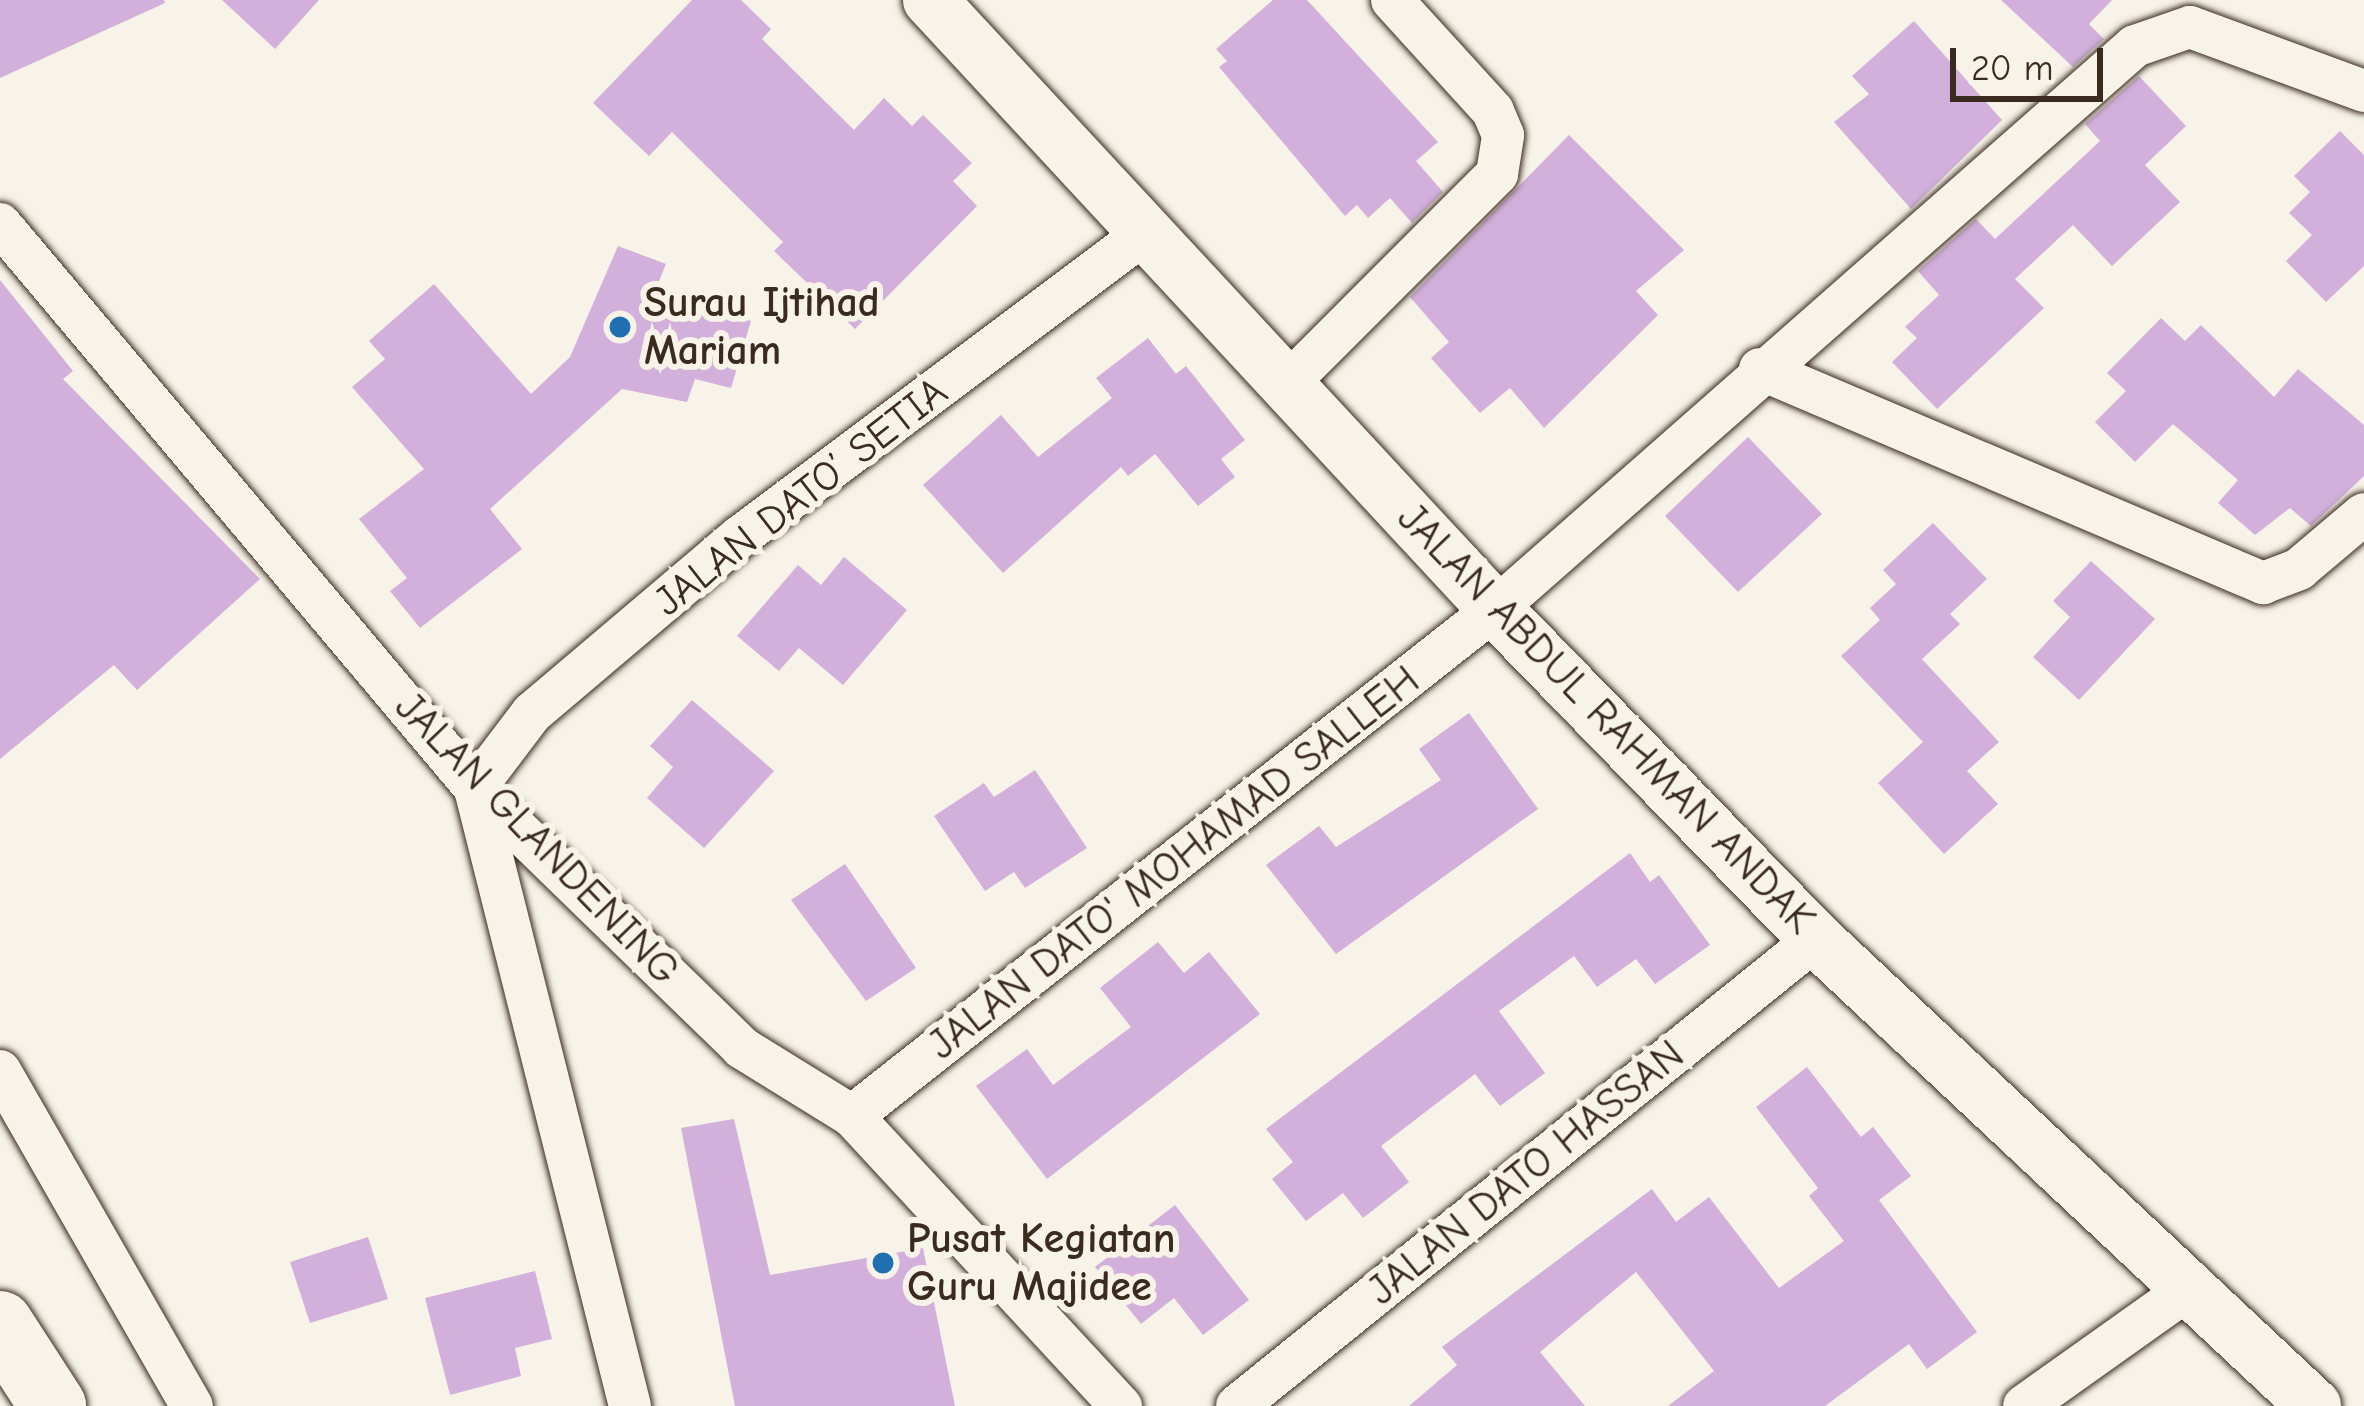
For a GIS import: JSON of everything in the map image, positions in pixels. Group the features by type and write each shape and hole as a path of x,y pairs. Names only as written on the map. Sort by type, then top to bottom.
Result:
{"highway":[{"path":"0,1324 53,1406"}],"street":[{"name":"JALAN ABDUL RAHMAN ANDAK","path":"930,0 1290,380 1496,609 1816,939 2314,1406"},
{"path":"1290,380 1497,174 1503,135 1493,111 1392,0"},
{"name":"JALAN DATO' MOHAMAD SALLEH","path":"852,1116 1496,609 1760,370 2135,46 2190,27 2364,91"},
{"name":"JALAN GLANDENING","path":"0,224 475,788 742,1048 852,1116 1121,1406"},
{"name":"JALAN DATO’ SETIA","path":"475,788 532,713 742,536 1149,230"},
{"path":"1760,370 2263,583 2299,569 2364,514"},
{"path":"475,788 630,1406"},
{"name":"JALAN DATO HASSAN","path":"1237,1406 1816,939"},
{"path":"0,1071 191,1406"},
{"path":"2024,1406 2190,1288"}],"building":[{"path":"0,0 164,0 165,3 0,78"},
{"path":"222,0 319,0 275,49"},
{"path":"692,0 741,0 771,29 762,39 854,130 884,98 912,126 923,115 972,163 953,181 977,206 855,329 774,251 783,242 672,132 649,156 593,103"},
{"path":"1273,0 1307,0 1438,142 1416,161 1443,192 1412,223 1390,198 1368,218 1357,205 1345,216 1219,67 1227,61 1216,49"},
{"path":"2001,0 2112,0 2089,24 2104,39 2073,67"},
{"path":"1914,21 2002,120 1911,209 1834,122 1869,94 1852,76"},
{"path":"2139,76 2186,126 2145,165 2180,202 2112,266 2073,225 2015,279 2044,308 1937,409 1892,362 1917,338 1905,327 1939,295 1918,271 1976,219 1995,239 2100,141 2085,124"},
{"path":"2340,131 2364,155 2364,266 2326,302 2286,261 2312,235 2289,213 2310,192 2294,176"},
{"path":"1569,135 1684,250 1636,291 1658,315 1544,428 1510,388 1480,413 1431,358 1449,342 1410,297"},
{"path":"618,246 666,264 655,291 751,321 731,388 695,379 687,402 622,389 490,509 522,549 420,628 390,591 407,578 359,519 424,469 352,387 385,359 369,341 434,284 531,394 570,357"},
{"path":"0,280 73,371 63,379 260,579 137,690 114,665 0,759"},
{"path":"2161,318 2185,341 2201,325 2274,397 2298,369 2364,425 2364,476 2311,526 2290,508 2255,535 2218,503 2238,480 2173,424 2135,462 2095,422 2126,391 2107,373"},
{"path":"1148,338 1176,374 1186,366 1245,440 1221,459 1235,477 1198,506 1155,454 1128,476 1121,467 1003,573 923,485 1001,415 1038,457 1112,398 1096,378"},
{"path":"1748,437 1822,514 1738,592 1665,516"},
{"path":"1933,523 1987,579 1950,614 1960,624 1922,659 1999,742 1967,771 1998,804 1944,854 1878,783 1923,742 1841,656 1880,620 1870,608 1896,584 1883,570"},
{"path":"844,557 907,610 843,685 799,648 779,671 737,636 798,565 821,585"},
{"path":"2091,561 2155,619 2079,700 2033,657 2070,617 2053,601"},
{"path":"692,700 774,771 704,848 647,798 673,767 650,746"},
{"path":"1469,713 1538,809 1336,954 1266,865 1319,826 1336,847 1441,780 1419,749"},
{"path":"1035,770 1087,848 1025,888 1014,872 985,891 934,816 984,783 994,797"},
{"path":"1630,853 1650,882 1659,875 1710,945 1655,984 1636,959 1597,987 1574,956 1499,1011 1545,1073 1500,1106 1475,1074 1381,1146 1409,1182 1363,1218 1343,1193 1306,1221 1272,1179 1293,1162 1266,1129"},
{"path":"845,864 916,968 866,1001 791,900"},
{"path":"1158,942 1184,973 1209,952 1260,1014 1047,1179 976,1086 1027,1049 1053,1085 1131,1027 1100,988"},
{"path":"1807,1067 1861,1137 1873,1127 1911,1176 1879,1200 1977,1332 1927,1369 1909,1344 1825,1406 1668,1406 1714,1371 1636,1272 1540,1352 1585,1406 1409,1406 1457,1365 1442,1347 1652,1189 1676,1222 1709,1197 1779,1288 1844,1241 1809,1196 1818,1188 1756,1107"},
{"name":"Pusat Kegiatan Guru Majidee","path":"734,1119 770,1275 923,1248 955,1406 735,1406 681,1128"},
{"path":"1175,1205 1249,1300 1203,1335 1174,1298 1141,1324 1095,1267"},
{"path":"368,1237 388,1299 310,1323 290,1262"},
{"path":"535,1271 552,1339 515,1348 521,1376 450,1395 425,1298"}],"place":[{"name":"Surau Ijtihad Mariam","path":"620,327"},
{"name":"Pusat Kegiatan Guru Majidee","path":"883,1263"}]}
